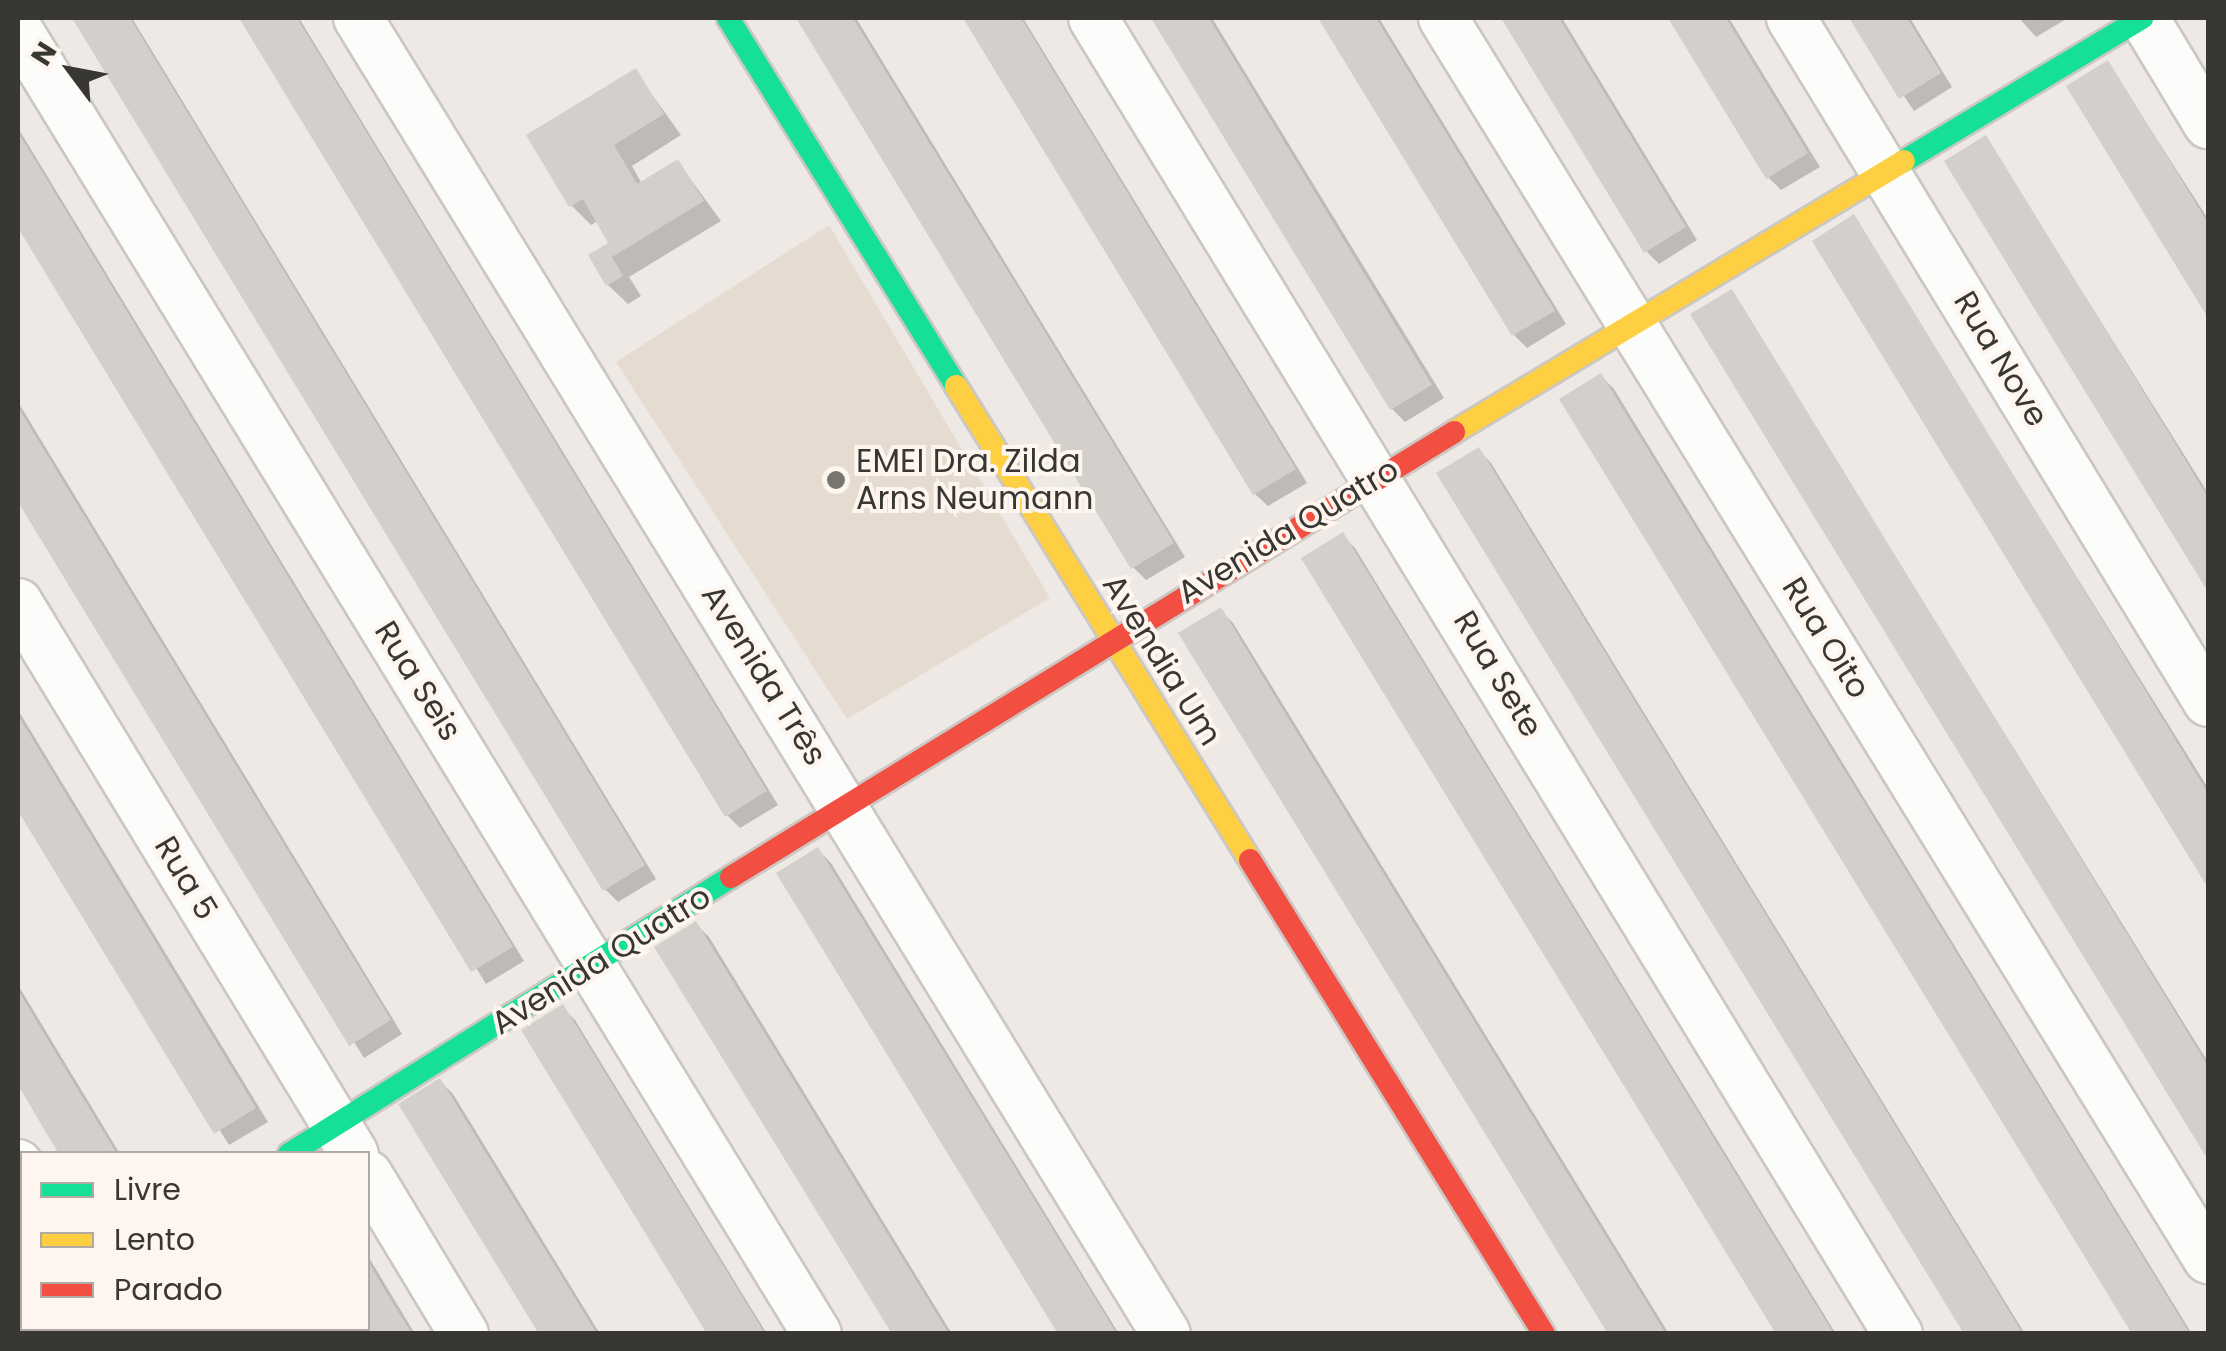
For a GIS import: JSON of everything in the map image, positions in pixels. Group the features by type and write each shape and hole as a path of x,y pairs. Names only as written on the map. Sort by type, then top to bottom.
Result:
{"street":[{"name":"Avenida Três","path":"358,18 1166,1334"},
{"name":"Avendia Um","path":"728,18 1544,1334"},
{"name":"Rua Sete","path":"1093,18 1378,477 1898,1334"},
{"name":"Rua Oito","path":"1443,18 2208,1260"},
{"name":"Rua Nove","path":"1791,18 2208,702"},
{"name":"Avenida Quatro","path":"300,1151 345,1139 592,965 1110,639 1884,167 2143,18"},
{"path":"2143,18 2208,124"},
{"name":"Rua Seis","path":"18,30 816,1334"},
{"name":"Rua 5","path":"18,603 345,1139"},
{"path":"370,1178 464,1334"}],"shaded area":[{"name":"EMEI Dra. Zilda Arns Neumann","path":"829,225 1050,598 847,719 616,362"}],"building":[{"path":"72,18 130,18 645,865 603,891"},
{"path":"239,18 297,18 767,791 725,817"},
{"path":"796,18 853,18 1174,543 1131,569"},
{"path":"963,18 1021,18 1296,469 1253,495"},
{"path":"1151,18 1209,18 1432,385 1390,410"},
{"path":"1318,18 1376,18 1555,311 1512,336"},
{"path":"1501,18 1559,18 1686,227 1644,253"},
{"path":"1668,18 1726,18 1808,153 1766,179"},
{"path":"1849,18 1907,18 1941,73 1899,99"},
{"path":"2108,60 2208,223 2208,318 2066,86"},
{"path":"636,68 664,114 614,145 637,184 678,159 704,201 612,257 623,276 606,286 588,255 608,243 583,199 569,207 526,135"},
{"path":"18,132 513,947 471,972 18,228"},
{"path":"1986,135 2208,497 2208,592 1944,161"},
{"path":"1854,214 2208,793 2208,888 1812,241"},
{"path":"1732,289 2208,1066 2208,1160 1690,314"},
{"path":"1601,373 2190,1334 2132,1334 1559,399"},
{"path":"18,407 391,1020 349,1046 18,502"},
{"path":"1479,447 2023,1334 1964,1334 1436,473"},
{"path":"1343,532 1834,1334 1776,1334 1403,725 1301,558"},
{"path":"1221,607 1666,1334 1608,1334 1178,633"},
{"path":"18,715 256,1108 214,1134 18,811"},
{"path":"818,847 1117,1334 1058,1334 776,873"},
{"path":"696,921 949,1334 892,1334 654,947"},
{"path":"18,990 115,1151 57,1151 18,1085"},
{"path":"563,1004 765,1334 707,1334 521,1030"},
{"path":"440,1078 597,1334 539,1334 398,1104"},
{"path":"370,1264 412,1334 354,1334 370,1331"},
{"path":"186,1331 245,1334 187,1334"}],"traffic: fast":[{"path":"728,18 956,386"},
{"path":"1904,161 2142,18"},
{"path":"294,1151 731,877"}],"traffic: slow":[{"path":"1454,432 1904,161"},
{"path":"956,386 1250,860"}],"traffic: jam":[{"path":"731,877 1454,432"},
{"path":"1250,860 1544,1334"}],"place":[{"name":"EMEI Dra. Zilda Arns Neumann","path":"836,480"}]}
